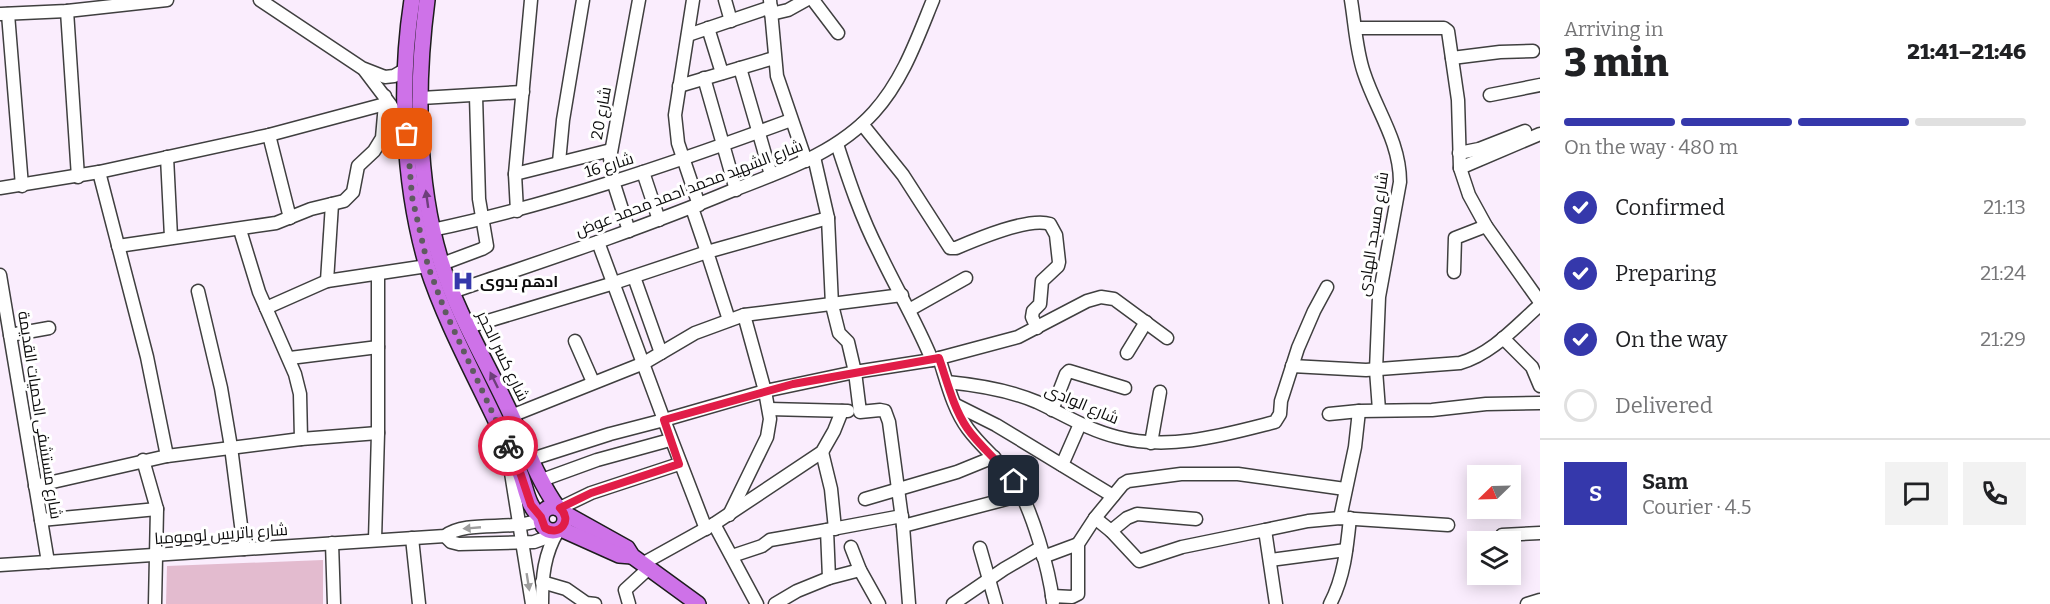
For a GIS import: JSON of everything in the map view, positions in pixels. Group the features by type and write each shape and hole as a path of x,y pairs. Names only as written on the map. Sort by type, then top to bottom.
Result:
{"main road":[{"name":"شارع كسر الحجر","path":"412,0 406,36 407,134 412,197 435,265 445,311 506,441 532,508 541,518"},
{"name":"شارع كسر الحجر","path":"427,0 421,98 423,164 435,265 452,292 542,480 561,510"},
{"path":"641,563 543,526 541,518 547,508 561,510 627,548 641,563 698,604"},
{"path":"557,530 566,521 561,510"}],"street":[{"path":"22,186 2,12 67,11 80,5 167,0"},
{"path":"260,0 362,68 385,77 394,76 406,69"},
{"path":"517,211 515,174 531,0"},
{"path":"559,162 563,120 583,0"},
{"name":"شارع 20","path":"629,231 610,166 639,0"},
{"path":"693,0 675,114 676,129 708,252 729,320"},
{"path":"725,0 731,21"},
{"path":"688,35 771,7 788,10 806,0"},
{"path":"813,0 838,33"},
{"name":"شارع الشهيد محمد احمد محمد عوض","path":"452,292 696,206 810,159 837,144 862,124 885,99 903,72 933,0"},
{"name":"شارع مسجد الهادى","path":"1351,0 1365,76 1392,139 1400,167 1400,182 1379,297 1376,370 1379,410"},
{"path":"771,7 774,58 779,85 791,120 810,159 828,218 832,305 839,333 848,342 855,372 860,412"},
{"path":"67,11 78,177"},
{"path":"708,28 722,73"},
{"path":"1327,287 1314,311 1292,366 1376,370 1460,363 1481,354 1503,338 1540,304 1486,226 1469,195 1460,168 1458,100 1448,31 1444,28 1356,28"},
{"path":"1452,58 1500,52 1533,51"},
{"path":"679,86 774,58"},
{"path":"362,68 407,134"},
{"path":"740,68 771,175"},
{"path":"704,78 736,190"},
{"path":"1490,94 1540,85"},
{"path":"421,98 524,92"},
{"path":"266,308 327,281 435,265 487,246 481,220 476,96"},
{"path":"0,188 78,177 269,135 385,100"},
{"path":"118,246 276,223 349,198 353,192 358,166 378,145 384,127 385,100"},
{"name":"شارع 16","path":"432,230 517,211 683,160 791,120"},
{"path":"862,124 903,175 950,248 993,233 1031,224 1044,222 1050,224 1056,235 1059,262 1058,266 1042,281 1040,304 1032,314 1037,328"},
{"path":"1459,153 1479,149 1525,131"},
{"path":"269,135 290,218"},
{"path":"1460,168 1540,135"},
{"path":"837,144 860,211 879,254 936,359 968,429 994,457 1022,495 1042,552 1053,600 1078,594 1078,544 1095,518 1128,481 1211,473 1276,478 1345,489"},
{"path":"515,174 611,150"},
{"path":"167,157 171,237"},
{"path":"99,172 147,357 167,456"},
{"path":"643,172 659,220"},
{"path":"327,281 332,204"},
{"path":"468,327 708,252 828,218"},
{"path":"1454,272 1455,238 1486,226"},
{"path":"240,230 259,292 290,358 300,394 302,440"},
{"path":"598,242 679,464 710,527 732,556 757,604"},
{"name":"شارع مستشفى الحميات القديمة","path":"0,274 48,562"},
{"path":"375,540 378,274"},
{"path":"634,277 661,353"},
{"path":"909,310 966,278"},
{"path":"198,291 221,388 244,549"},
{"path":"511,416 644,363 695,333 744,315 902,295"},
{"path":"532,459 610,434 765,391 855,372 936,359 1018,337 1087,301 1101,297 1114,299 1167,338"},
{"path":"729,515 767,437 769,427 765,391 744,315"},
{"path":"1127,353 1146,322"},
{"path":"10,335 49,328"},
{"path":"1503,338 1532,367 1540,386"},
{"path":"575,341 593,382"},
{"path":"290,358 378,346"},
{"name":"شارع الوادى","path":"947,382 1003,391 1036,402 1080,424 1117,438 1151,443 1181,442 1223,435 1275,422 1280,414 1281,401 1292,366"},
{"path":"1052,410 1066,373 1069,371 1125,388"},
{"path":"1151,443 1160,392"},
{"path":"1329,414 1379,410 1432,410 1486,404 1540,403"},
{"path":"956,405 996,425 1113,496"},
{"path":"768,409 885,411 903,521 909,604"},
{"path":"629,604 625,590 641,563 710,527 822,453 842,411"},
{"path":"1330,604 1337,590 1346,550 1345,489 1359,411"},
{"path":"1062,465 1080,424"},
{"path":"35,486 167,456 231,447 378,433"},
{"path":"542,480 597,460 670,440"},
{"path":"506,441 532,604"},
{"path":"822,453 831,489 829,578"},
{"path":"865,499 957,472 994,457"},
{"path":"143,460 157,509 155,604"},
{"path":"561,510 591,493 679,464"},
{"path":"732,556 762,546 770,540 903,521 1022,495"},
{"path":"41,519 157,509"},
{"path":"1111,531 1127,518 1137,514 1196,519"},
{"name":"شارع باتريس لومومبا","path":"0,565 445,536 458,530 530,523 541,518"},
{"path":"1095,518 1111,531 1134,559 1142,562 1182,547 1308,521 1345,518 1448,525"},
{"path":"542,604 546,552 557,530"},
{"name":"شارع باتريس لومومبا","path":"445,536 451,542 459,544 522,543 541,540 557,530"},
{"path":"1265,530 1276,604"},
{"path":"1521,534 1540,533"},
{"path":"411,538 418,604"},
{"path":"332,543 334,604"},
{"path":"953,604 1004,569 1042,552 1078,544"},
{"path":"851,546 860,570 879,604"},
{"path":"980,548 996,604"},
{"path":"1270,560 1346,550"},
{"path":"775,604 796,591 829,578 860,570"},
{"path":"542,582 566,589 586,603 595,604"},
{"path":"1527,604 1540,600"}],"shaded area":[{"path":"323,560 323,604 166,604 167,566"}],"way so far":[{"path":"407,134 412,197 418,232 435,289 508,446"}],"place":[{"name":"ادهم بدوى","path":"463,281"}],"route":[{"path":"508,446 532,508 541,517 545,528 558,531 566,521 560,508 591,493 679,464 664,420 826,376 939,358 961,418 976,439 1005,468 1014,481"}]}
